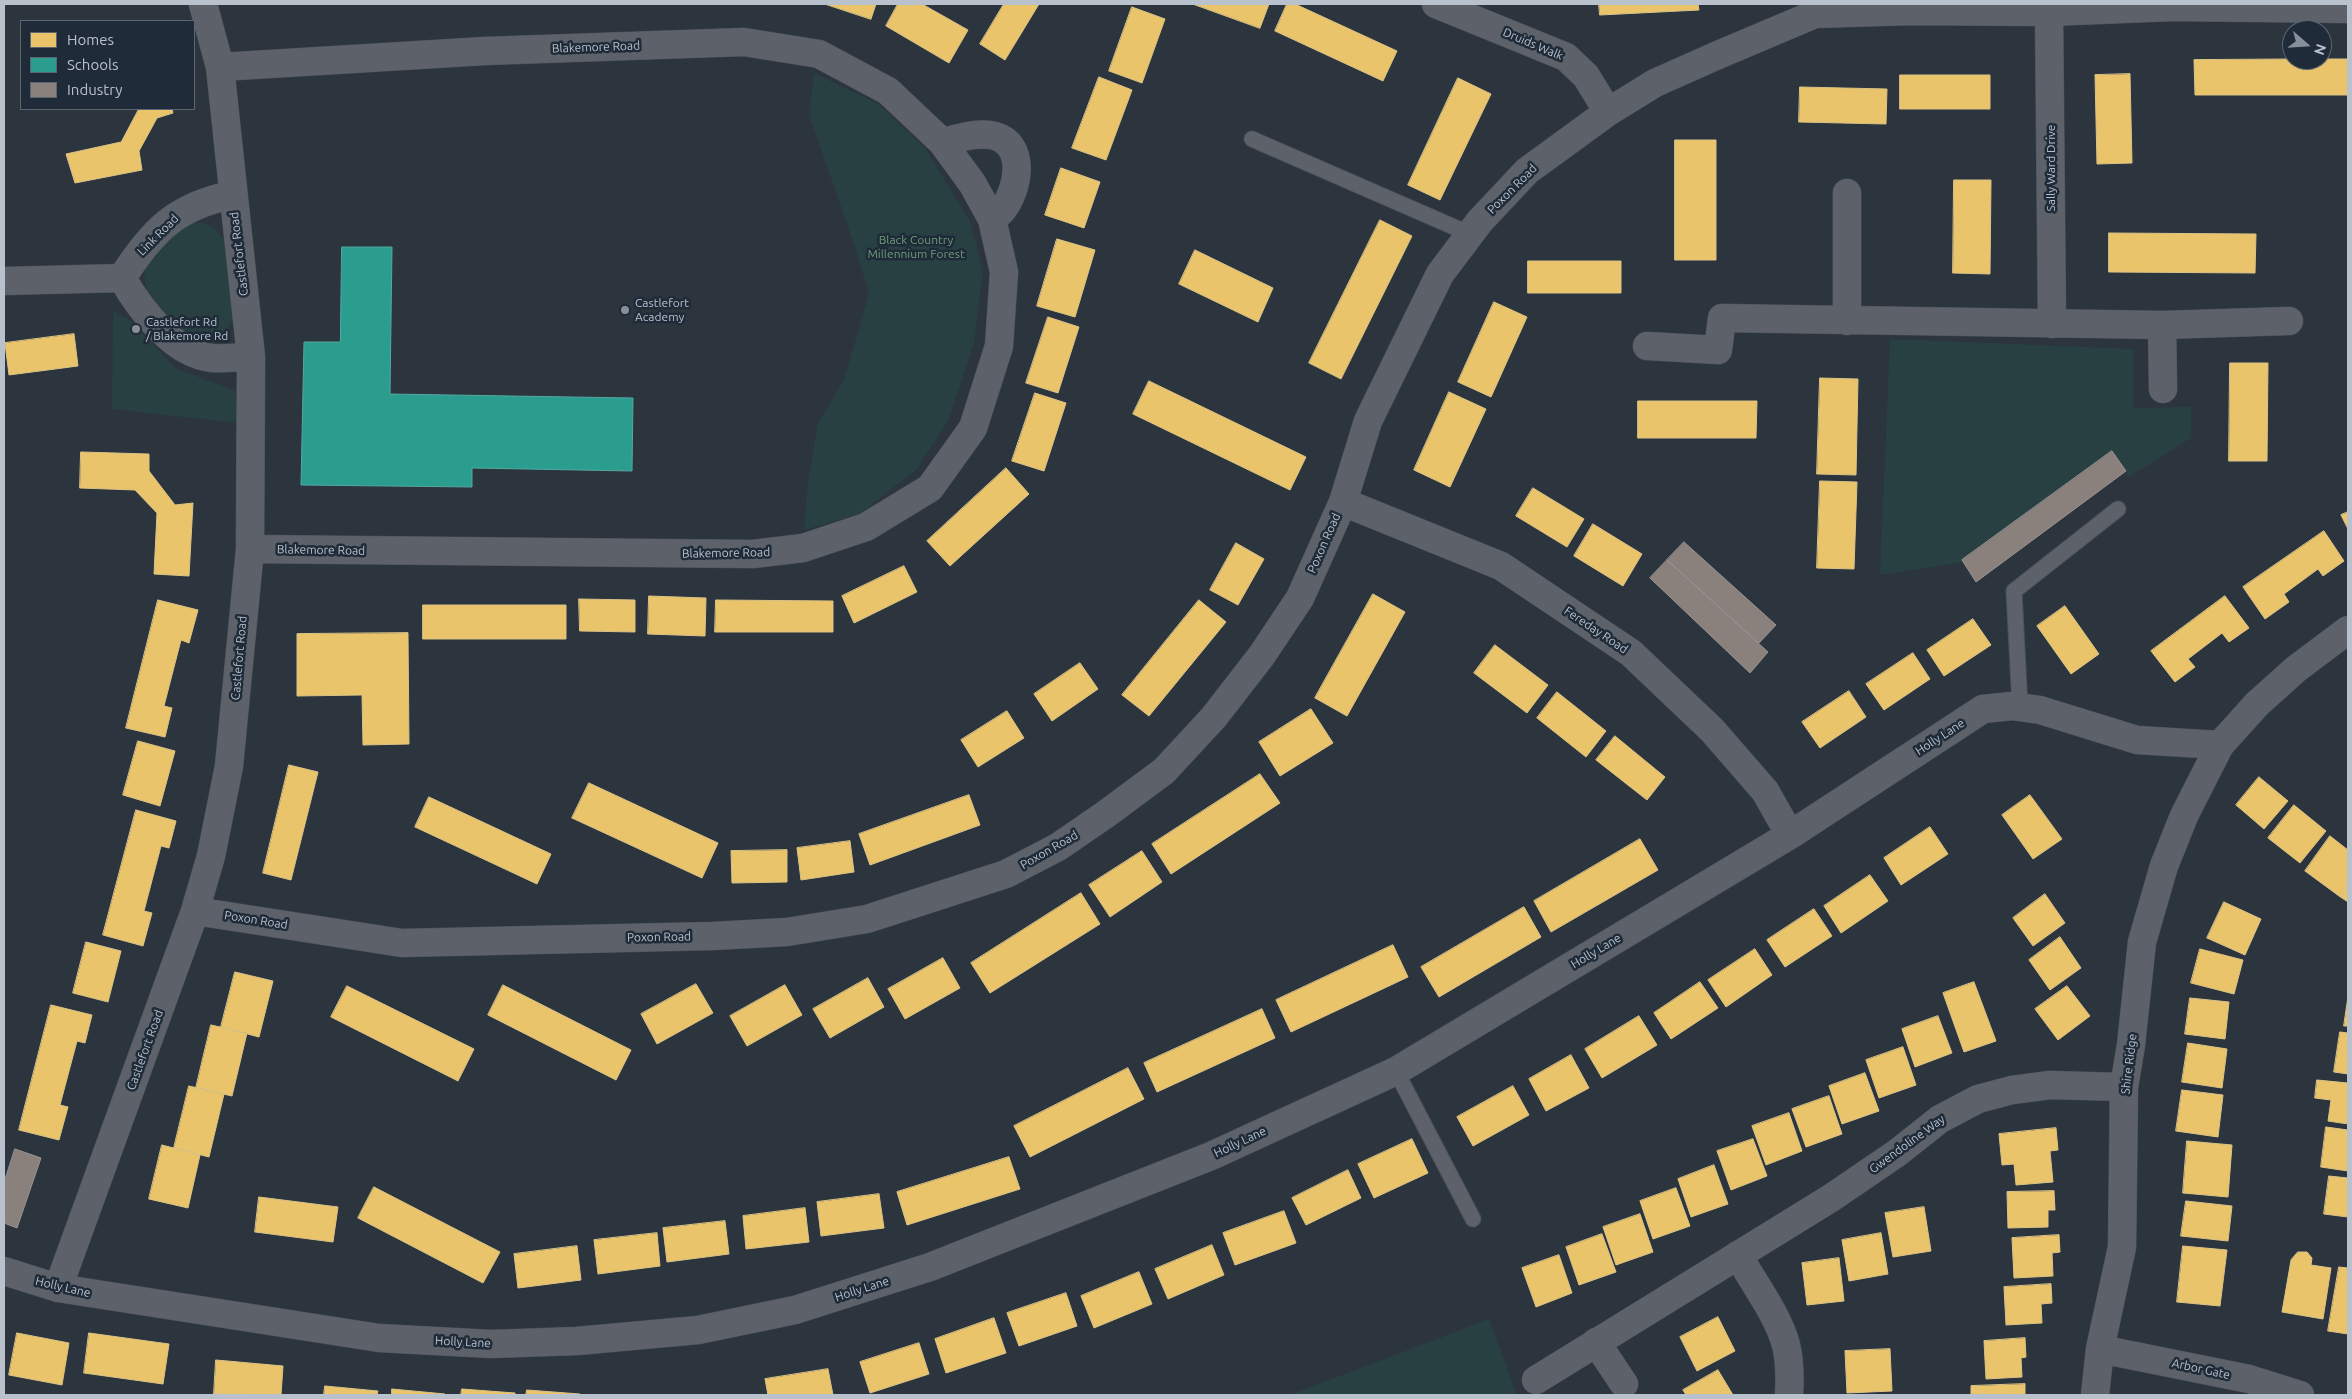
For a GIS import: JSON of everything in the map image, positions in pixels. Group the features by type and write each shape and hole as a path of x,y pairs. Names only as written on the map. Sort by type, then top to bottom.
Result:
{"street":[{"name":"Castlefort Road","path":"58,1288 195,911 211,856 229,766 250,550 251,356 232,195 220,67 203,4"},
{"name":"Druids Walk","path":"1436,4 1566,57 1586,76 1608,112"},
{"name":"Poxon Road","path":"195,911 402,943 722,935 787,932 867,919 1006,874 1058,847 1164,771 1214,717 1262,655 1300,598 1343,502 1368,421 1440,274 1470,234 1527,171 1608,112 1655,84 1816,9 1911,12 2049,12 2173,6 2348,9"},
{"name":"Sally Ward Drive","path":"2049,12 2052,324"},
{"name":"Blakemore Road","path":"220,67 485,51 744,42 819,54 888,91 942,142 972,183 992,219 1004,272 999,346 973,428 930,488 866,527 803,548 753,554 250,550"},
{"path":"942,142 978,135 996,136 1008,144 1014,153 1017,171 1011,196 1003,210 992,219"},
{"path":"1847,193 1847,321"},
{"name":"Link Road","path":"122,278 147,243 183,210 206,200 232,195"},
{"path":"4,281 122,278 139,307 180,346 194,353 212,358 251,356"},
{"path":"1647,346 1718,350 1722,318 2162,325 2288,321"},
{"path":"2162,325 2163,389"},
{"name":"Fereday Road","path":"1343,502 1501,566 1631,653 1712,730 1765,792 1790,835"},
{"path":"2220,745 2257,704 2296,669 2348,630"},
{"name":"Holly Lane","path":"4,1271 58,1288 379,1338 491,1344 577,1340 698,1330 795,1310 930,1267 1211,1156 1396,1071 1790,835 1983,710 2020,708 2040,710 2137,740 2220,745"},
{"name":"Shire Ridge","path":"2094,1395 2100,1349 2122,1247 2124,1087 2131,1045 2142,942 2164,866 2184,816 2220,745"},
{"name":"Gwendoline Way","path":"1536,1380 1831,1198 1897,1152 1940,1118 1978,1100 2012,1090 2050,1085 2124,1087"},
{"path":"1738,1255 1779,1326 1786,1344 1790,1372 1789,1395"},
{"path":"1596,1342 1624,1384"},
{"name":"Arbor Gate","path":"2100,1349 2248,1379 2300,1395"}],"lane":[{"path":"1252,139 1470,234"},
{"path":"2020,708 2014,590 2118,509"},
{"path":"1396,1071 1473,1219"}],"green space":[{"name":"Black Country Millennium Forest","path":"814,73 878,104 925,148 970,221 983,270 974,343 948,421 917,469 860,514 804,530 808,483 818,423 844,380 869,294 854,244 809,115"},
{"path":"189,223 207,224 218,232 230,253 233,266 237,315 222,333 209,337 195,335 169,320 158,308 145,282 145,269 151,255 177,231"},
{"path":"113,310 131,321 175,368 235,391 238,423 112,409"},
{"path":"1890,339 2133,349 2133,408 2191,407 2191,438 2129,477 2112,451 1959,563 1880,575"},
{"path":"1489,1319 1517,1395 1290,1395"}],"building: Homes":[{"path":"825,4 876,4 871,19"},
{"path":"898,4 922,4 968,30 949,63 886,26"},
{"path":"1004,4 1039,4 1005,60 980,44"},
{"path":"1193,4 1269,4 1260,28"},
{"path":"1287,4 1295,4 1397,51 1383,81 1275,31"},
{"path":"1599,4 1698,4 1699,10 1600,15"},
{"path":"1132,7 1165,19 1142,83 1109,71"},
{"path":"2282,59 2282,70 2332,70 2332,59 2348,59 2348,95 2195,95 2194,60"},
{"path":"2130,74 2132,163 2097,164 2095,75"},
{"path":"1900,75 1990,75 1990,109 1900,109"},
{"path":"1099,77 1132,90 1106,160 1072,148"},
{"path":"1458,78 1491,94 1440,200 1408,185"},
{"path":"1800,87 1887,89 1886,124 1799,122"},
{"path":"138,110 172,110 173,113 157,118 139,151 142,170 75,183 66,154 121,142"},
{"path":"1675,140 1716,140 1716,260 1675,260"},
{"path":"1061,168 1100,182 1084,228 1045,215"},
{"path":"1954,180 1991,180 1990,274 1953,273"},
{"path":"1380,220 1412,236 1341,379 1309,363"},
{"path":"2109,233 2256,234 2255,273 2109,272"},
{"path":"1057,239 1095,250 1075,317 1037,306"},
{"path":"1195,250 1273,288 1258,322 1179,284"},
{"path":"1528,261 1621,261 1621,293 1528,293"},
{"path":"1494,302 1527,317 1491,397 1458,382"},
{"path":"1048,317 1079,327 1058,393 1026,383"},
{"path":"74,334 78,366 9,375 5,343"},
{"path":"2230,363 2268,363 2267,461 2229,461"},
{"path":"1820,378 1858,379 1856,475 1817,474"},
{"path":"1149,381 1306,457 1290,490 1133,414"},
{"path":"1449,392 1486,409 1450,487 1414,470"},
{"path":"1035,393 1066,403 1044,471 1012,461"},
{"path":"1638,401 1757,401 1756,438 1638,438"},
{"path":"81,452 149,454 149,471 175,505 193,503 189,576 154,574 157,513 135,490 80,488"},
{"path":"1006,468 1029,494 950,566 927,541"},
{"path":"1820,481 1857,482 1854,569 1817,568"},
{"path":"1533,488 1584,519 1567,547 1516,516"},
{"path":"2348,512 2348,529 2341,515"},
{"path":"1593,524 1642,554 1623,586 1574,556"},
{"path":"2324,531 2344,561 2323,576 2318,569 2284,594 2289,602 2265,619 2243,587"},
{"path":"1236,543 1264,559 1238,605 1210,590"},
{"path":"904,566 917,592 854,623 842,596"},
{"path":"1373,594 1405,612 1347,716 1315,698"},
{"path":"649,596 706,598 705,636 648,634"},
{"path":"2225,596 2249,628 2229,642 2222,633 2188,659 2195,667 2175,682 2151,651"},
{"path":"579,599 635,600 635,632 580,631"},
{"path":"158,600 198,610 189,643 181,640 164,706 172,708 165,737 126,728"},
{"path":"716,600 833,601 833,632 715,632"},
{"path":"1199,600 1226,622 1149,716 1122,695"},
{"path":"423,605 566,605 566,639 423,639"},
{"path":"2065,606 2099,654 2071,674 2037,626"},
{"path":"1973,619 1991,645 1944,676 1927,650"},
{"path":"408,633 409,744 363,745 362,695 297,696 297,634"},
{"path":"1495,645 1548,685 1527,713 1474,673"},
{"path":"1913,653 1930,679 1884,710 1866,684"},
{"path":"1080,663 1098,689 1052,721 1034,694"},
{"path":"1849,691 1866,717 1820,748 1802,722"},
{"path":"1557,692 1606,731 1586,757 1537,718"},
{"path":"1311,709 1333,743 1280,776 1259,742"},
{"path":"1007,711 1024,738 978,767 961,740"},
{"path":"1615,736 1665,777 1647,800 1596,760"},
{"path":"138,741 175,751 160,806 123,795"},
{"path":"289,765 318,772 291,880 263,873"},
{"path":"1260,774 1280,803 1171,874 1152,844"},
{"path":"2259,777 2288,801 2264,829 2236,805"},
{"path":"589,783 718,843 702,878 572,818"},
{"path":"969,795 980,825 870,865 859,834"},
{"path":"2030,795 2062,839 2033,859 2002,815"},
{"path":"429,797 551,854 537,884 415,827"},
{"path":"2294,805 2326,831 2300,863 2268,838"},
{"path":"136,810 176,821 169,848 161,846 144,911 152,913 143,946 103,935"},
{"path":"1930,827 1948,854 1901,885 1884,858"},
{"path":"2330,836 2348,850 2348,882 2339,896 2305,871"},
{"path":"1640,839 1658,870 1551,932 1534,901"},
{"path":"850,841 854,872 801,880 797,848"},
{"path":"787,850 787,882 732,883 731,851"},
{"path":"1142,851 1162,882 1110,917 1089,885"},
{"path":"1870,875 1888,901 1841,933 1824,906"},
{"path":"2348,882 2348,902 2339,896"},
{"path":"1081,893 1100,924 990,993 971,963"},
{"path":"2045,894 2065,923 2033,946 2013,918"},
{"path":"2224,902 2261,919 2245,955 2207,938"},
{"path":"1524,907 1541,937 1439,997 1421,967"},
{"path":"1814,909 1832,936 1785,967 1767,940"},
{"path":"2060,937 2081,968 2050,990 2029,960"},
{"path":"86,942 121,951 108,1002 73,993"},
{"path":"1393,945 1408,977 1291,1032 1276,1000"},
{"path":"1755,949 1772,975 1726,1007 1708,980"},
{"path":"2200,949 2243,960 2234,994 2191,983"},
{"path":"943,958 960,988 905,1019 888,989"},
{"path":"235,972 273,981 259,1037 221,1027"},
{"path":"868,978 884,1007 830,1038 813,1009"},
{"path":"1700,982 1718,1008 1671,1039 1654,1013"},
{"path":"1974,982 1996,1041 1964,1052 1943,993"},
{"path":"696,984 713,1013 657,1044 641,1014"},
{"path":"503,985 631,1050 616,1080 488,1015"},
{"path":"785,985 802,1015 747,1046 730,1016"},
{"path":"347,986 474,1049 458,1081 331,1017"},
{"path":"2067,986 2090,1016 2058,1040 2035,1009"},
{"path":"2348,997 2348,1026 2344,1026"},
{"path":"2190,998 2229,1002 2225,1039 2185,1034"},
{"path":"51,1005 92,1015 85,1043 77,1041 60,1105 68,1107 59,1140 19,1130"},
{"path":"1262,1009 1275,1038 1157,1092 1144,1063"},
{"path":"1639,1016 1657,1045 1602,1078 1585,1049"},
{"path":"1938,1016 1952,1053 1915,1067 1902,1029"},
{"path":"211,1025 247,1033 232,1096 196,1088"},
{"path":"2340,1032 2348,1033 2348,1074 2334,1072"},
{"path":"2188,1043 2227,1049 2222,1088 2182,1082"},
{"path":"1903,1047 1916,1085 1879,1098 1866,1060"},
{"path":"1571,1055 1589,1088 1546,1111 1529,1079"},
{"path":"1128,1068 1144,1099 1030,1157 1014,1126"},
{"path":"1865,1073 1879,1111 1842,1124 1829,1086"},
{"path":"2317,1080 2348,1083 2348,1124 2328,1121 2331,1100 2315,1098"},
{"path":"189,1086 224,1094 209,1157 174,1148"},
{"path":"1513,1086 1529,1115 1473,1146 1457,1117"},
{"path":"2182,1090 2223,1095 2218,1137 2176,1131"},
{"path":"1829,1096 1842,1134 1806,1147 1792,1109"},
{"path":"1789,1113 1802,1151 1766,1165 1752,1126"},
{"path":"2326,1127 2348,1130 2348,1171 2321,1167"},
{"path":"2056,1128 2058,1150 2050,1151 2053,1182 2016,1185 2014,1164 2002,1165 1999,1134"},
{"path":"1412,1139 1428,1173 1374,1198 1358,1164"},
{"path":"1753,1139 1767,1176 1731,1190 1717,1151"},
{"path":"2187,1141 2232,1145 2228,1197 2183,1193"},
{"path":"162,1145 200,1155 188,1208 149,1199"},
{"path":"1009,1157 1020,1189 907,1225 897,1192"},
{"path":"1714,1165 1728,1204 1691,1217 1678,1179"},
{"path":"1348,1170 1361,1198 1306,1225 1292,1198"},
{"path":"2329,1176 2348,1178 2348,1217 2324,1214"},
{"path":"374,1187 500,1252 483,1283 358,1218"},
{"path":"1676,1188 1690,1226 1653,1239 1640,1201"},
{"path":"2054,1191 2055,1210 2048,1210 2048,1227 2008,1228 2007,1192"},
{"path":"879,1194 884,1228 821,1236 817,1202"},
{"path":"259,1197 338,1207 333,1242 255,1232"},
{"path":"2186,1201 2232,1206 2228,1241 2181,1236"},
{"path":"1924,1207 1931,1251 1893,1257 1885,1213"},
{"path":"805,1208 809,1242 746,1249 743,1216"},
{"path":"1284,1211 1296,1243 1235,1265 1223,1233"},
{"path":"1640,1214 1653,1252 1616,1265 1603,1227"},
{"path":"725,1221 729,1254 667,1262 663,1228"},
{"path":"657,1233 660,1266 598,1274 594,1240"},
{"path":"1881,1233 1888,1274 1849,1281 1842,1240"},
{"path":"1602,1234 1616,1272 1579,1285 1566,1247"},
{"path":"2059,1235 2060,1252 2052,1253 2053,1276 2014,1278 2012,1238"},
{"path":"1212,1245 1224,1275 1168,1299 1155,1269"},
{"path":"577,1246 581,1280 518,1288 514,1254"},
{"path":"2183,1246 2227,1250 2220,1306 2177,1302"},
{"path":"2298,1252 2307,1252 2312,1258 2311,1265 2331,1268 2323,1319 2282,1312 2291,1260"},
{"path":"1559,1255 1572,1293 1536,1307 1522,1268"},
{"path":"1839,1258 1844,1301 1807,1305 1802,1263"},
{"path":"2339,1267 2348,1268 2348,1334 2328,1331"},
{"path":"1139,1272 1152,1304 1094,1328 1081,1296"},
{"path":"2051,1284 2052,1303 2041,1304 2042,1323 2006,1325 2004,1287"},
{"path":"1066,1293 1077,1326 1019,1346 1007,1313"},
{"path":"1718,1317 1735,1351 1697,1371 1680,1337"},
{"path":"994,1318 1006,1353 946,1373 935,1339"},
{"path":"17,1333 69,1343 62,1385 9,1375"},
{"path":"89,1333 169,1344 163,1384 84,1373"},
{"path":"2025,1338 2026,1357 2021,1358 2022,1377 1986,1379 1984,1341"},
{"path":"919,1343 929,1374 870,1393 860,1362"},
{"path":"1890,1349 1892,1391 1847,1393 1845,1351"},
{"path":"216,1360 283,1366 281,1395 214,1394"},
{"path":"828,1369 833,1395 768,1395 765,1379"},
{"path":"1718,1370 1733,1395 1686,1395 1683,1390"},
{"path":"2025,1384 2025,1395 1971,1395 1971,1386"},
{"path":"325,1386 378,1391 377,1395 324,1395"},
{"path":"392,1389 445,1394 445,1395 392,1395"},
{"path":"462,1389 515,1393 515,1395 461,1395"},
{"path":"527,1390 580,1394 580,1395 526,1395"}],"building: Schools":[{"path":"342,247 392,247 390,394 633,398 632,471 472,468 472,487 301,485 304,342 340,342"}],"building: Industry":[{"path":"2112,451 2126,471 1976,582 1962,560"},
{"path":"1684,542 1776,625 1759,643 1667,560"},
{"path":"1667,560 1768,652 1750,673 1650,578"},
{"path":"15,1149 41,1158 17,1228 4,1223 4,1183"}],"place":[{"name":"Castlefort Academy","path":"625,310"},
{"name":"Castlefort Rd / Blakemore Rd","path":"136,329"}]}
